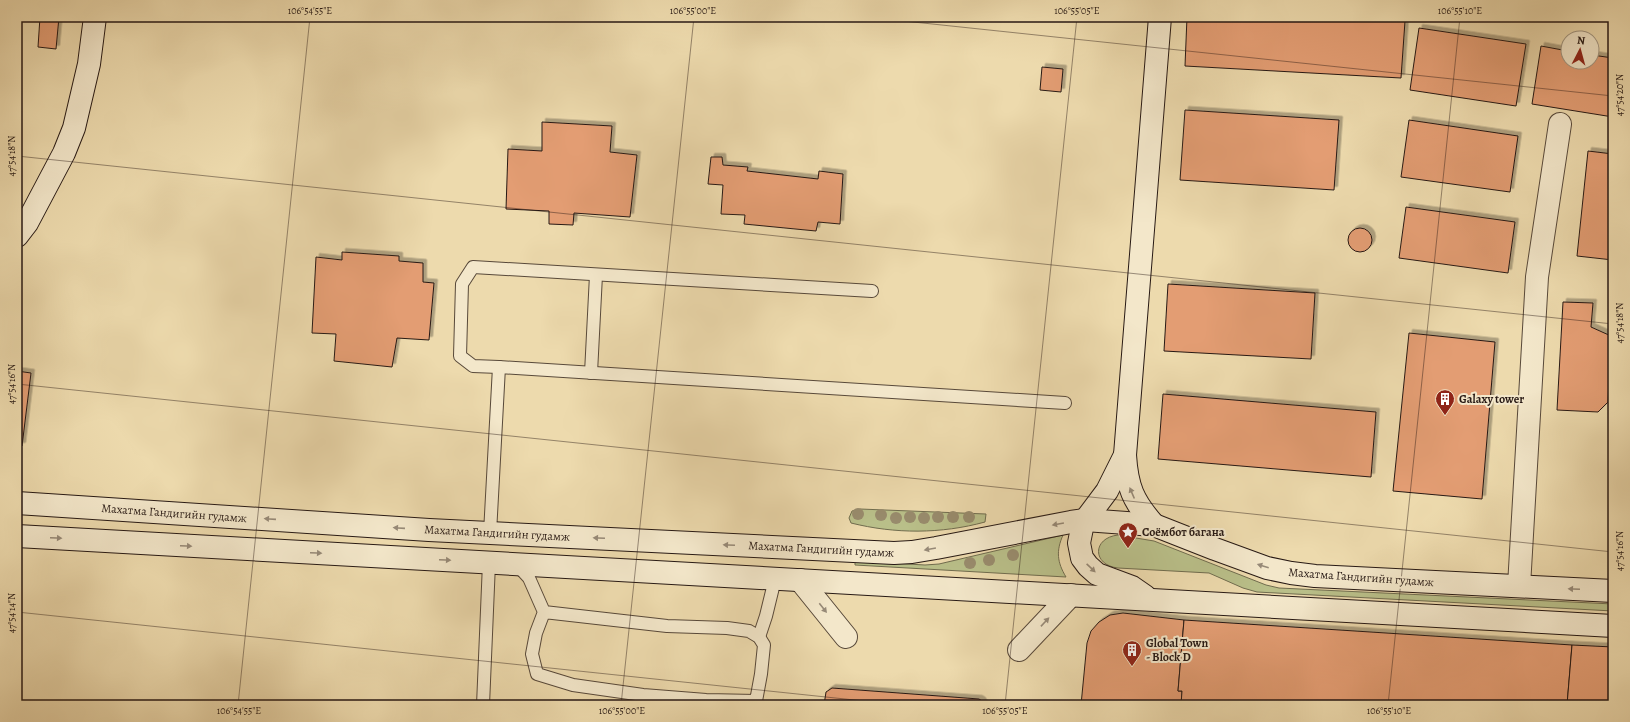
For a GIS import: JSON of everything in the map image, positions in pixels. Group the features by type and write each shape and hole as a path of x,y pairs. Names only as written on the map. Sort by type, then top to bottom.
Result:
{"main road":[{"path":"17,236 31,216 64,153 74,128 89,64 95,17"},
{"path":"1154,525 1136,502 1130,489 1126,471 1125,455 1160,17"},
{"path":"1519,586 1537,277 1560,124"},
{"path":"1125,455 1107,491 1085,520 1081,528 1079,543 1082,558 1088,566 1105,577 1132,587 1151,600"},
{"name":"Махатма Гандигийн гудамж","path":"17,503 490,533 894,553 923,550 1085,520 1154,525 1248,562 1291,574 1613,591"},
{"path":"17,536 1613,626"},
{"path":"800,580 846,638"},
{"path":"1019,650 1071,595"}],"lane":[{"path":"872,291 473,267 462,284 460,356 473,366 1064,403"},
{"path":"592,374 596,275"},
{"path":"490,533 499,368"},
{"path":"483,705 488,563"},
{"path":"516,564 529,578 544,612 536,633 532,654 537,674 572,685 644,695 706,700 756,701 764,645 759,637 749,631 727,628 666,626 544,612"},
{"path":"759,637 775,579"}],"green space":[{"path":"860,509 986,514 985,522 968,526 952,529 901,531 868,527 851,523 849,518 852,511"},
{"path":"1063,535 1059,546 1058,556 1066,577 855,565 855,561 925,565 939,564"},
{"path":"1118,535 1154,541 1266,585 1279,588 1613,604 1613,611 1257,592 1243,588 1209,573 1118,568 1109,566 1103,562 1098,552 1103,541 1109,537"}],"building":[{"path":"40,17 59,17 56,49 38,47"},
{"path":"1187,17 1337,17 1405,21 1401,78 1185,66"},
{"path":"1419,28 1526,44 1516,106 1410,90"},
{"path":"1541,46 1560,50 1560,70 1600,70 1600,56 1613,58 1613,117 1532,104"},
{"path":"1042,67 1063,69 1061,92 1040,90"},
{"path":"1185,110 1339,120 1334,190 1180,180"},
{"path":"1409,120 1518,136 1510,192 1401,177"},
{"path":"542,122 612,126 610,152 637,155 630,217 574,213 573,225 549,224 549,211 506,209 508,149 542,151"},
{"path":"1588,151 1613,154 1613,260 1577,256"},
{"path":"711,157 722,157 723,165 748,167 747,171 818,179 819,171 843,174 840,224 818,222 816,231 744,224 745,215 721,214 723,185 708,184"},
{"path":"1406,207 1515,222 1508,273 1399,258"},
{"path":"1360,228 1365,229 1371,235 1371,245 1365,251 1360,252 1355,251 1349,245 1348,240 1349,235 1355,229"},
{"path":"342,252 399,256 399,261 423,263 423,282 434,283 429,340 397,338 392,367 334,361 336,334 312,333 316,257 342,260"},
{"path":"1168,284 1315,293 1311,359 1164,351"},
{"path":"1563,302 1593,303 1591,327 1611,336 1608,402 1598,412 1557,410"},
{"name":"Galaxy tower","path":"1409,333 1495,342 1482,499 1393,491"},
{"path":"17,371 31,373 22,446 17,446"},
{"path":"1163,394 1376,412 1371,477 1158,459"},
{"name":"Global Town - Block D","path":"1123,613 1184,620 1178,691 1182,691 1181,705 1081,705 1087,643 1091,631 1099,622 1110,615"},
{"path":"1184,620 1572,645 1567,705 1181,705 1182,691 1178,691"},
{"path":"1572,645 1613,647 1613,705 1567,705"},
{"path":"832,688 979,699 984,705 824,705 826,692"}],"place":[{"name":"Galaxy tower","path":"1445,416"},
{"name":"Соёмбот багана","path":"1128,549"},
{"name":"Global Town - Block D","path":"1132,667"}]}
